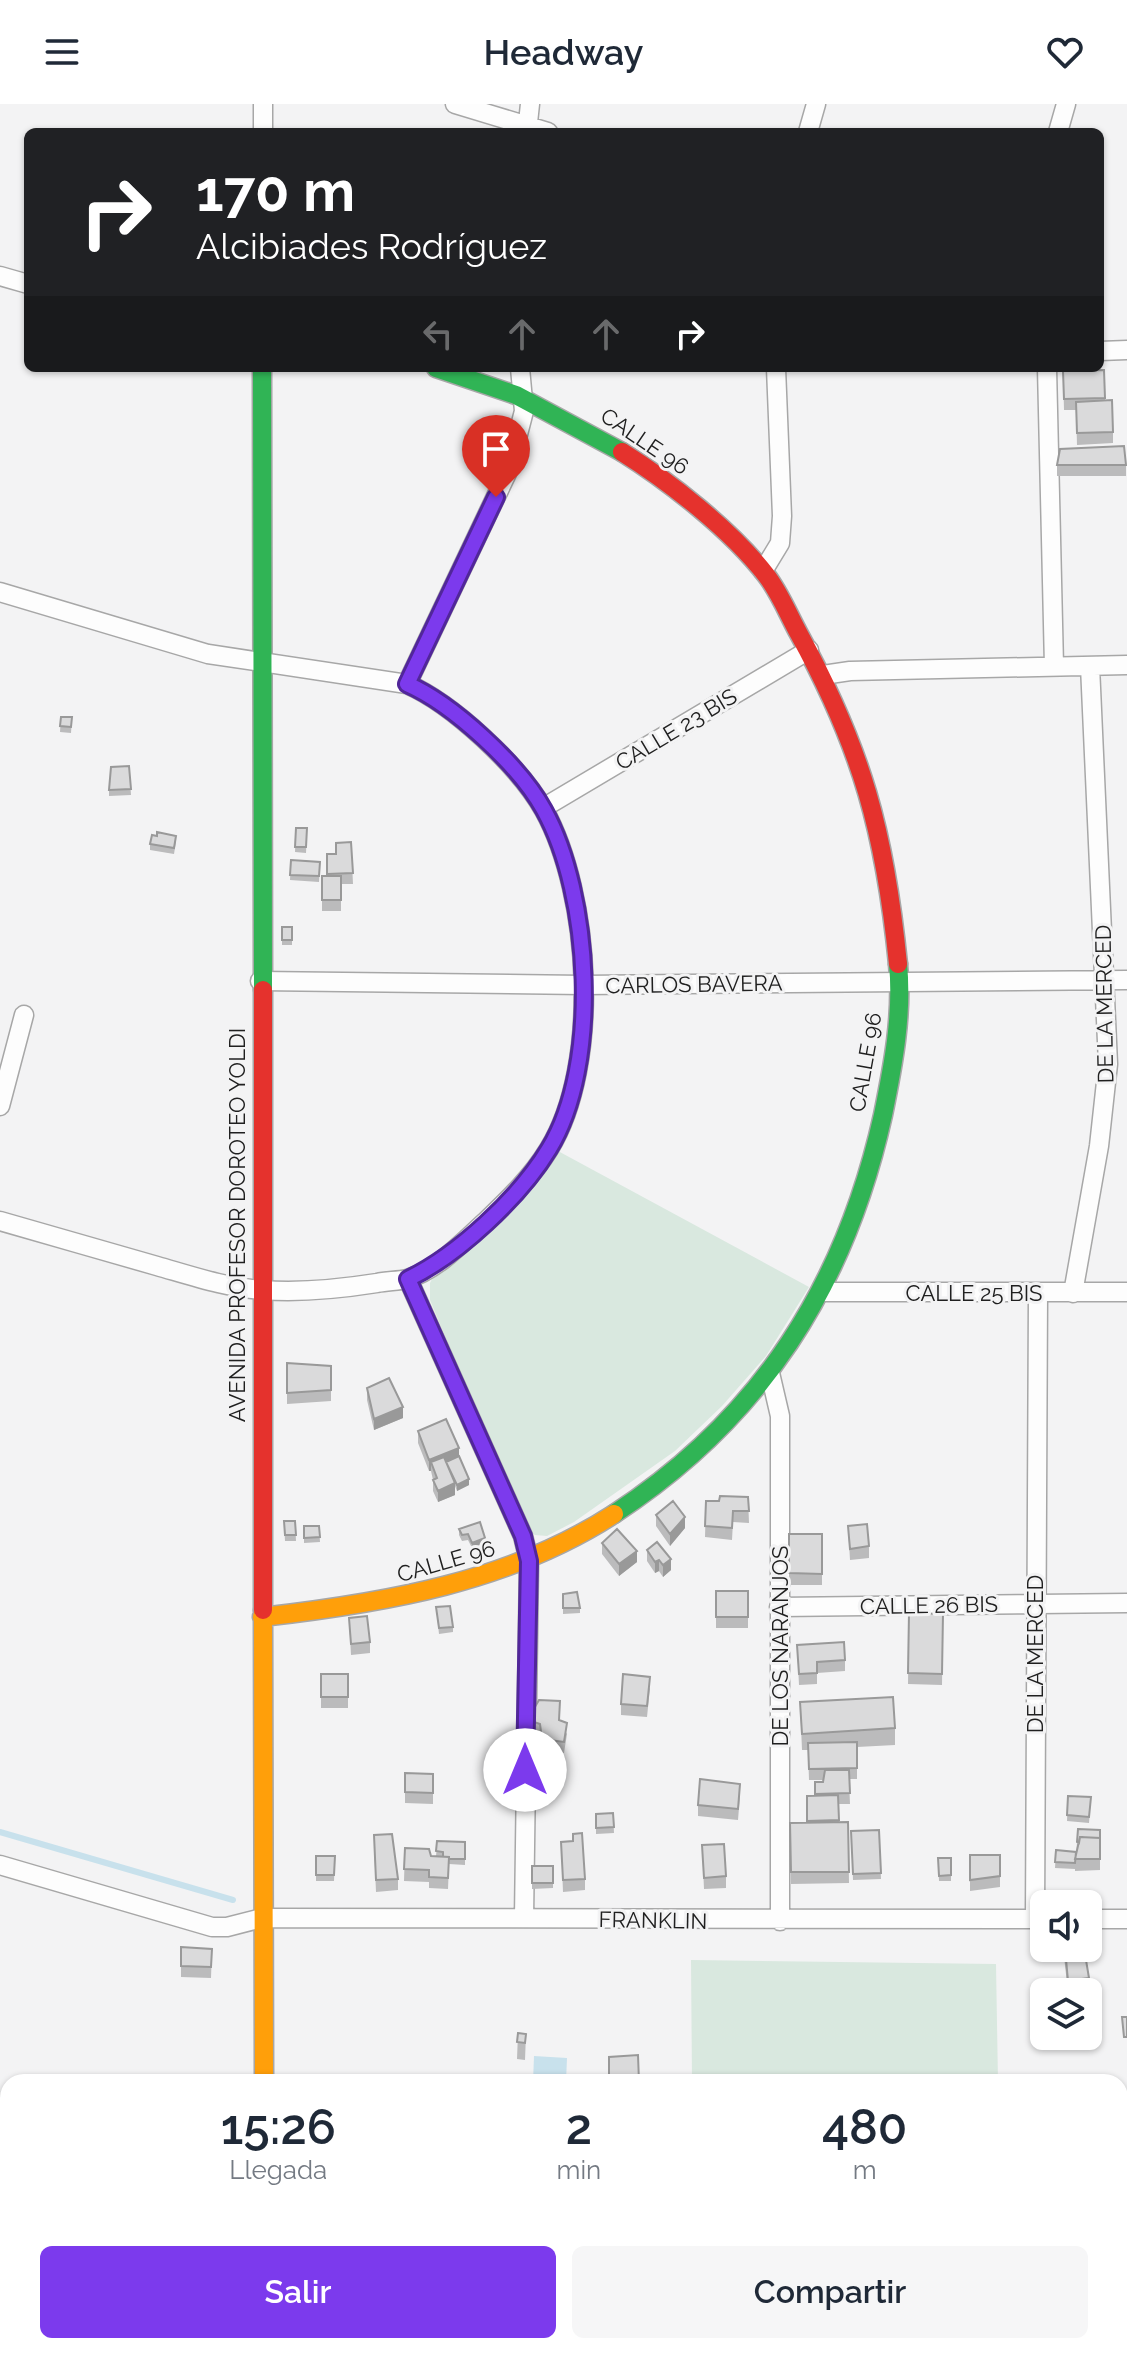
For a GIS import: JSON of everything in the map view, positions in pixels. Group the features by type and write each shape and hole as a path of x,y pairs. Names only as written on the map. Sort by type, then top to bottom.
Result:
{"street":[{"path":"263,104 263,128"},
{"path":"455,104 524,128"},
{"path":"527,128 530,104"},
{"path":"809,128 816,104"},
{"path":"1059,128 1066,104"},
{"path":"0,276 24,283"},
{"path":"1104,351 1127,350"},
{"name":"AVENIDA PROFESOR DOROTEO YOLDI","path":"262,372 260,981 264,2074"},
{"name":"CALLE 96","path":"262,1617 394,1601 472,1581 529,1561 567,1541 654,1486 690,1458 770,1373 798,1335 821,1292 853,1215 881,1118 899,1008 877,819 864,772 823,675 763,571 698,508 645,465 522,397 448,372"},
{"path":"407,684 509,469 524,411 520,372"},
{"path":"763,571 780,543 782,516 776,372"},
{"path":"1047,372 1054,666"},
{"path":"0,592 208,654 407,684 435,700 479,735 543,808 567,867 577,907 583,985 579,1051 572,1088 550,1147 505,1203 431,1268 408,1279 340,1290 262,1290 222,1284 0,1221"},
{"name":"CALLE 23 BIS","path":"543,808 809,650"},
{"path":"823,675 850,671 1127,665"},
{"name":"DE LA MERCED","path":"1073,1293 1106,1085 1105,980 1090,666"},
{"name":"CARLOS BAVERA","path":"260,981 583,985 1127,980"},
{"path":"0,1106 24,1015"},
{"path":"408,1279 523,1536 529,1561 524,1918"},
{"name":"CALLE 25 BIS","path":"821,1292 1127,1292"},
{"name":"DE LA MERCED","path":"1038,1294 1035,1603 1039,1890"},
{"name":"DE LOS NARANJOS","path":"770,1373 780,1416 780,1921"},
{"name":"CALLE 26 BIS","path":"779,1607 1127,1603"},
{"name":"FRANKLIN","path":"0,1865 212,1927 227,1927 262,1918 1030,1919"},
{"path":"1102,1919 1127,1919"}],"shaded area":[{"path":"558,1151 809,1287 766,1356 722,1406 675,1451 574,1522 547,1536 535,1535 525,1528 430,1300 430,1283 434,1275 492,1229"},
{"path":"691,1960 996,1964 998,2074 692,2074"}],"water":[{"path":"534,2056 567,2058 566,2074 533,2074"}],"building":[{"path":"1104,370 1105,398 1064,399 1063,372"},
{"path":"1112,400 1113,432 1077,433 1076,402"},
{"path":"1124,446 1126,465 1057,465 1060,449"},
{"path":"61,717 72,717 71,727 60,726"},
{"path":"129,766 131,789 109,790 111,767"},
{"path":"296,828 307,828 306,847 295,847"},
{"path":"157,832 176,836 174,848 150,844 152,835 157,836"},
{"path":"351,842 353,873 327,874 327,854 336,854 336,843"},
{"path":"291,860 320,862 319,876 290,875"},
{"path":"322,876 341,876 341,900 322,900"},
{"path":"282,927 292,927 292,940 282,940"},
{"path":"287,1363 331,1366 331,1390 287,1393"},
{"path":"389,1378 403,1407 374,1419 367,1388"},
{"path":"446,1419 459,1448 429,1460 418,1431"},
{"path":"459,1456 469,1479 457,1485 446,1462"},
{"path":"444,1457 455,1483 438,1491 431,1462"},
{"path":"720,1496 748,1497 749,1511 733,1511 732,1528 705,1526 706,1501 719,1501"},
{"path":"673,1501 685,1517 670,1534 656,1515"},
{"path":"284,1521 295,1521 296,1535 285,1535"},
{"path":"480,1522 485,1538 472,1543 468,1534 462,1535 459,1529"},
{"path":"867,1524 869,1546 850,1549 848,1526"},
{"path":"304,1526 319,1526 320,1537 304,1538"},
{"path":"617,1529 637,1551 619,1564 602,1543"},
{"path":"789,1534 822,1534 822,1574 789,1573"},
{"path":"657,1542 671,1559 663,1565 659,1560 655,1562 647,1550"},
{"path":"716,1591 748,1591 748,1617 716,1617"},
{"path":"577,1592 580,1608 563,1608 563,1594"},
{"path":"450,1606 453,1627 439,1628 436,1607"},
{"path":"909,1613 943,1614 942,1674 908,1673"},
{"path":"367,1616 370,1642 351,1644 349,1618"},
{"path":"844,1642 845,1660 817,1662 817,1673 799,1674 797,1645"},
{"path":"321,1674 348,1674 348,1697 321,1697"},
{"path":"623,1674 650,1677 647,1706 621,1704"},
{"path":"893,1697 895,1728 802,1734 800,1702"},
{"path":"539,1700 560,1701 559,1720 567,1723 564,1742 542,1739 540,1724 534,1722 532,1712"},
{"path":"857,1742 857,1768 809,1769 808,1743"},
{"path":"825,1770 849,1770 850,1793 815,1794 815,1782 823,1782"},
{"path":"405,1773 433,1774 433,1793 405,1792"},
{"path":"700,1779 740,1784 738,1809 698,1805"},
{"path":"838,1795 839,1820 807,1821 807,1796"},
{"path":"1068,1796 1091,1797 1089,1817 1067,1815"},
{"path":"613,1813 614,1827 596,1828 596,1814"},
{"path":"848,1822 849,1872 791,1872 790,1823"},
{"path":"1078,1829 1100,1830 1100,1838 1080,1837 1079,1843"},
{"path":"879,1830 881,1873 853,1874 851,1831"},
{"path":"582,1833 585,1879 563,1880 561,1842 573,1841 573,1834"},
{"path":"392,1834 398,1879 376,1880 374,1835"},
{"path":"1080,1837 1100,1838 1100,1859 1075,1859"},
{"path":"437,1841 465,1842 465,1859 443,1857 443,1852 436,1851"},
{"path":"724,1844 726,1876 704,1878 702,1845"},
{"path":"405,1848 429,1849 431,1856 449,1857 448,1878 429,1877 429,1870 404,1869"},
{"path":"1056,1850 1076,1852 1075,1863 1055,1862"},
{"path":"970,1855 1000,1855 1000,1876 970,1880"},
{"path":"316,1856 335,1856 334,1875 316,1875"},
{"path":"938,1858 951,1858 951,1875 939,1876"},
{"path":"532,1866 553,1866 553,1883 532,1883"},
{"path":"181,1947 212,1949 211,1967 181,1966"},
{"path":"1066,1962 1086,1962 1089,1978 1068,1978"},
{"path":"1122,2017 1127,2017 1127,2037 1124,2037"},
{"path":"518,2033 526,2034 525,2043 517,2042"},
{"path":"638,2055 639,2074 609,2074 609,2057"}],"waterway":[{"path":"0,1832 233,1900"}],"traffic: fast":[{"path":"262,372 263,990"},
{"path":"448,372 516,395 622,452"},
{"path":"614,1514 666,1476 713,1435 754,1391 789,1343 820,1291 846,1236 867,1177 883,1115 898,1021 898,964"}],"traffic: slow":[{"path":"262,1617 354,1605 445,1586 532,1557 614,1514"},
{"path":"263,1610 264,2074"}],"traffic: jam":[{"path":"622,452 718,524 752,558 780,596 821,676 855,754 878,832 898,964"},
{"path":"263,990 263,1610"}],"route":[{"path":"496,497 407,684 420,689 479,735 515,772 543,808 567,867 583,945 579,1051 564,1112 550,1147 532,1172 505,1203 468,1237 431,1268 408,1279 523,1536 529,1561 525,1770"}]}
